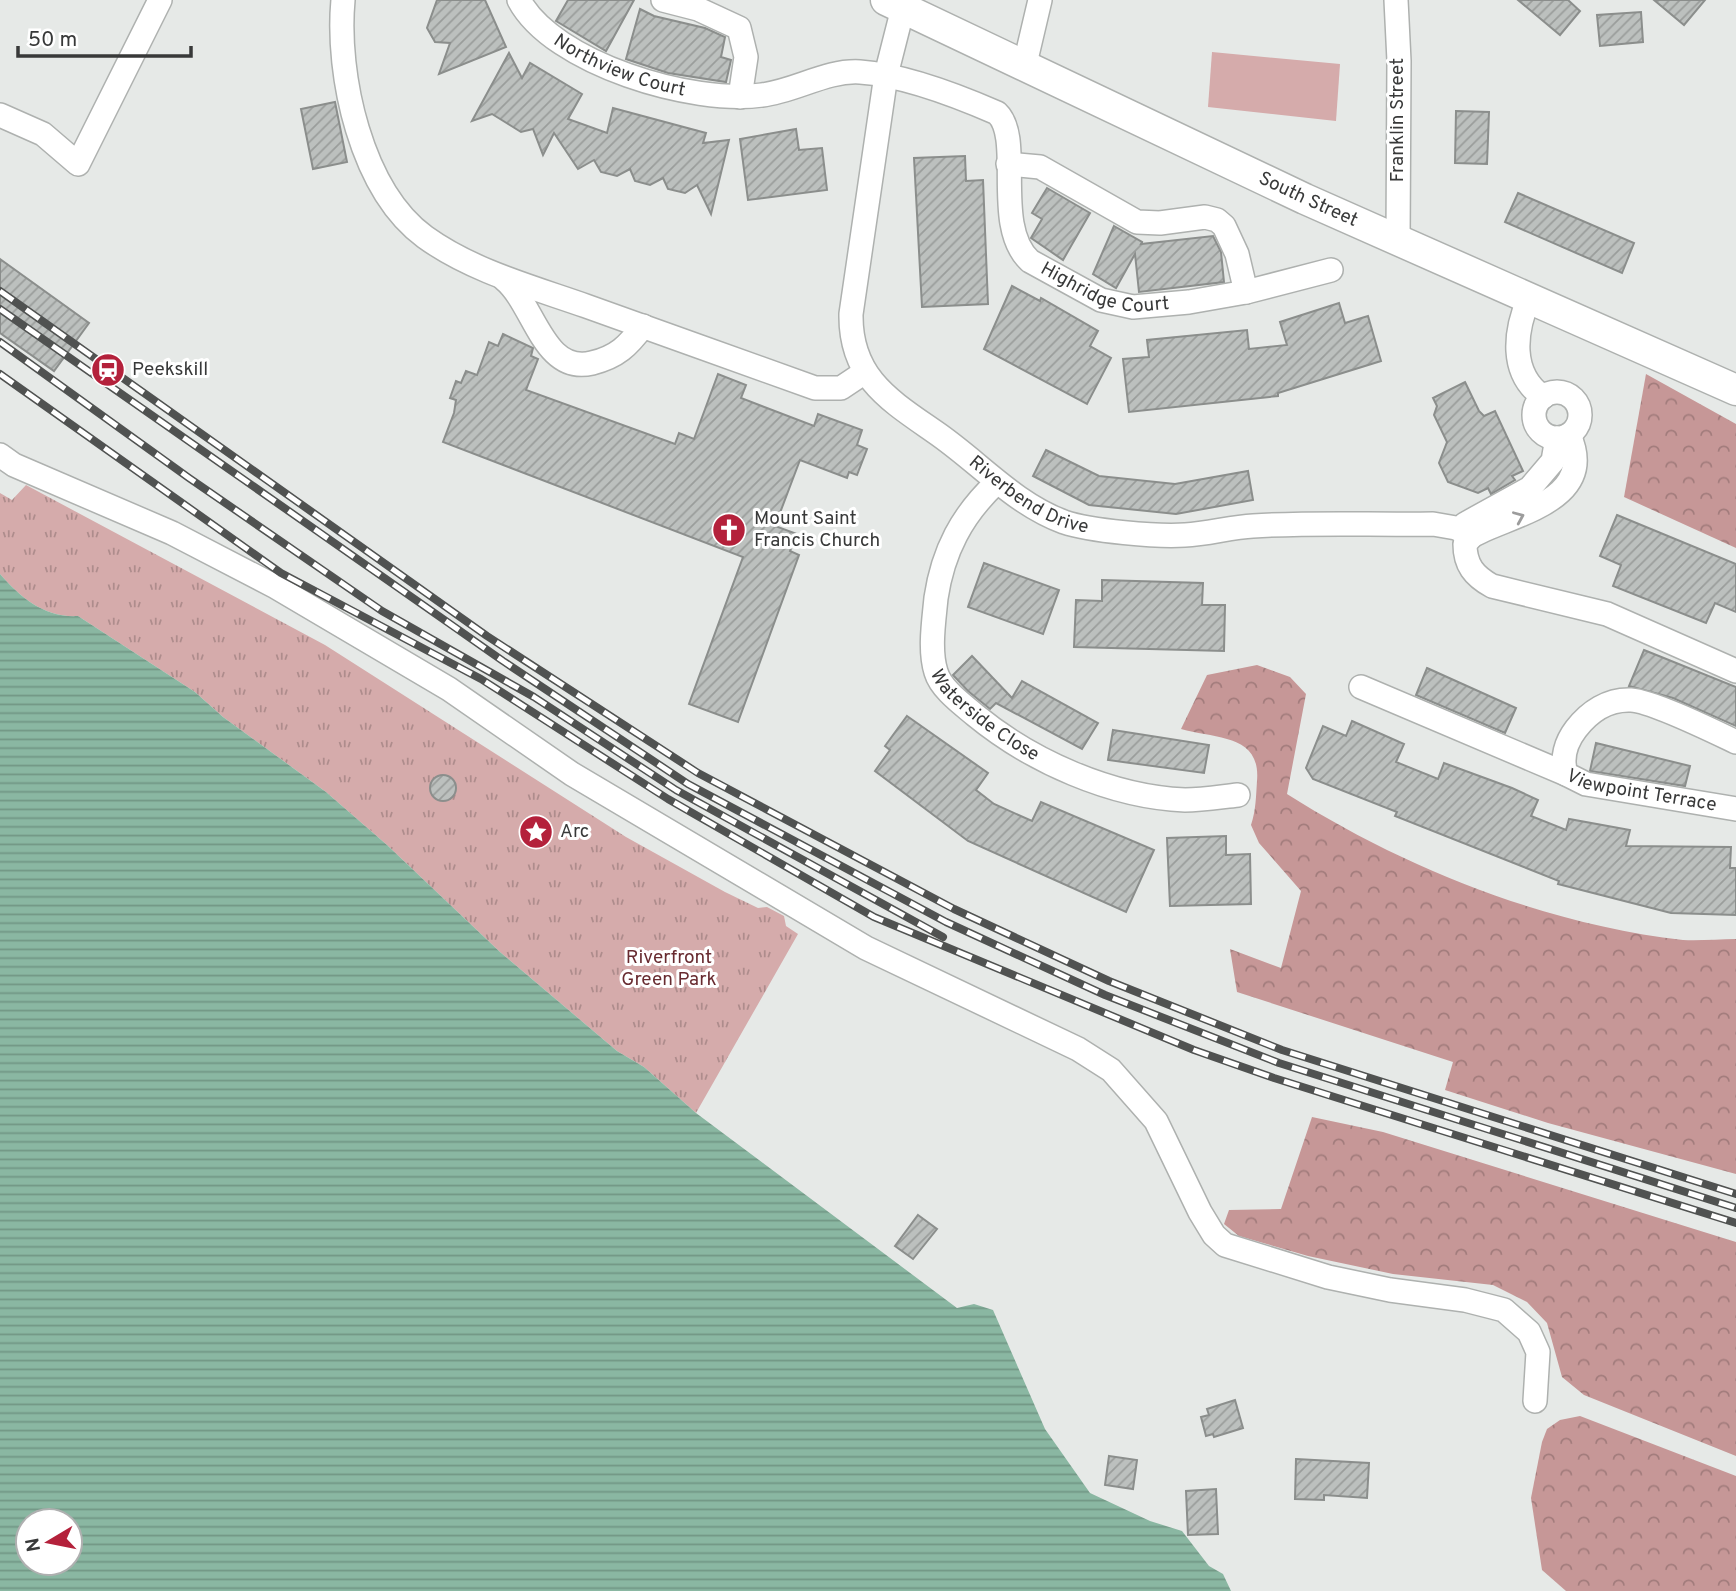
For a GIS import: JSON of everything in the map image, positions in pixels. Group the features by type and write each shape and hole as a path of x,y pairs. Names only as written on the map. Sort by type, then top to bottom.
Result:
{"street":[{"path":"0,115 43,134 78,164 159,0"},
{"path":"343,0 343,40 354,117 371,165 393,205 425,237 499,275 816,388 841,388 865,372"},
{"name":"Northview Court","path":"519,0 536,25 594,60 639,77 700,93 740,97 778,93 847,72 886,75"},
{"path":"663,0 698,9 739,28 746,57 740,97"},
{"path":"1024,68 1040,0"},
{"name":"Franklin Street","path":"1396,0 1399,61 1398,240"},
{"name":"South Street","path":"895,4 1024,68 1398,240 1736,390"},
{"name":"Riverbend Drive","path":"895,4 851,314 853,348 865,372 891,401 973,458 996,483 1064,522 1090,528 1183,536 1252,526 1433,524 1464,532"},
{"name":"Highridge Court","path":"886,75 998,113 1006,128 1014,239 1019,251 1030,261 1101,300 1133,307 1189,302 1246,292 1331,270"},
{"path":"1008,164 1040,167 1137,222 1160,223 1205,217 1217,220 1224,226 1237,254 1246,292"},
{"path":"499,275 516,288 553,353 566,362 587,365 612,357 624,350 643,326"},
{"path":"1529,298 1517,338 1518,353 1526,379 1543,397"},
{"path":"1563,437 1548,436 1535,423 1536,404 1543,397 1559,392 1570,396 1577,404 1579,422 1563,437 1553,461 1530,488 1464,532 1467,562 1478,578 1492,586 1607,614 1736,671"},
{"path":"0,456 14,465 172,533 276,587 449,689 572,774 866,948 1078,1049 1111,1070 1134,1092 1156,1121 1200,1212 1214,1235 1225,1245 1328,1277 1390,1290 1465,1300 1504,1310 1529,1332 1538,1352 1535,1401"},
{"name":"Waterside Close","path":"996,483 972,507 959,526 941,573 934,635 936,673 940,680 966,708 1000,734 1072,772 1156,796 1185,800 1238,795"},
{"path":"1361,687 1566,774"},
{"name":"Viewpoint Terrace","path":"1736,742 1639,702 1610,704 1595,709 1570,737 1564,757 1566,774 1586,784 1709,807 1736,809"}],"green space":[{"path":"1212,52 1340,64 1336,121 1208,107"},
{"path":"1646,374 1736,424 1736,548 1624,497"},
{"name":"Riverfront Green Park","path":"26,485 325,645 626,837 725,892 758,908 767,907 784,916 786,926 798,934 696,1113 644,1067 617,1051 500,952 387,845 326,792 223,717 195,692 78,616 44,610 16,591 0,574 0,493 12,500"},
{"path":"1257,665 1290,677 1306,694 1287,794 1332,821 1427,868 1527,906 1631,932 1683,940 1736,939 1736,1174 1548,1123 1445,1090 1453,1062 1237,992 1230,949 1281,968 1301,891 1259,843 1251,825 1257,781 1252,754 1234,741 1181,729 1207,675"},
{"path":"1312,1117 1383,1132 1736,1242 1736,1456 1584,1395 1562,1377 1547,1323 1527,1302 1493,1285 1393,1274 1308,1256 1239,1236 1224,1224 1229,1210 1281,1209"},
{"path":"1580,1416 1736,1476 1736,1591 1566,1591 1542,1570 1531,1498 1542,1442 1547,1429 1560,1420"}],"shaded area":[{"path":"0,574 34,605 55,614 78,616 195,692 223,717 326,792 387,845 500,952 617,1051 644,1067 696,1113 957,1308 974,1304 993,1310 1045,1429 1090,1493 1150,1521 1182,1531 1209,1566 1223,1574 1231,1591 0,1591"}],"building":[{"path":"437,0 485,0 506,47 439,74 450,43 435,42 427,28"},
{"path":"568,0 634,0 606,51 556,21"},
{"path":"1518,0 1568,0 1580,11 1560,35"},
{"path":"1654,0 1705,0 1684,25"},
{"path":"640,9 654,16 705,28 725,37 721,57 731,60 726,82 668,73 626,59"},
{"path":"1641,12 1643,42 1600,46 1597,15"},
{"path":"509,53 522,78 530,63 582,94 568,119 607,133 613,108 706,133 703,143 729,140 711,214 697,185 685,193 668,189 663,178 650,185 635,181 630,169 617,176 601,172 594,160 578,169 554,133 543,155 533,129 521,132 492,114 472,121"},
{"path":"335,102 347,162 313,169 301,109"},
{"path":"1456,111 1489,112 1487,164 1455,163"},
{"path":"796,129 799,150 822,148 827,190 748,200 740,139"},
{"path":"965,156 966,181 983,180 988,304 922,307 914,158"},
{"path":"1047,188 1090,213 1063,260 1031,238 1042,219 1032,213"},
{"path":"1518,193 1634,243 1622,273 1505,222"},
{"path":"1114,226 1142,242 1141,244 1213,236 1221,252 1224,282 1139,292 1135,254 1116,288 1093,274"},
{"path":"0,259 89,323 54,371 0,333"},
{"path":"1012,286 1040,301 1041,298 1098,331 1090,346 1111,358 1087,404 984,349"},
{"path":"1339,303 1345,323 1368,316 1381,361 1278,393 1278,396 1129,412 1123,359 1149,357 1147,340 1247,330 1249,349 1287,345 1280,322"},
{"name":"Mount Saint Francis Church","path":"503,334 533,348 531,356 538,359 526,390 675,444 679,433 694,439 718,374 746,385 741,398 814,426 818,414 862,430 857,445 867,449 857,475 849,472 847,478 800,460 775,526 797,534 790,551 799,555 738,722 689,704 743,557 443,442 454,413 456,400 450,398 456,381 461,383 466,371 477,375 489,342 498,346"},
{"path":"1465,382 1484,416 1495,411 1523,471 1512,476 1515,480 1491,494 1488,488 1478,493 1448,482 1439,463 1447,442 1434,415 1437,406 1433,398"},
{"path":"1046,450 1099,476 1175,484 1248,471 1253,500 1176,514 1089,505 1033,476"},
{"path":"1617,515 1736,564 1736,612 1715,603 1706,623 1613,586 1621,565 1600,556"},
{"path":"984,563 1059,590 1043,634 968,607"},
{"path":"1102,580 1203,583 1202,605 1225,605 1224,651 1074,647 1076,600 1102,601"},
{"path":"1644,650 1736,687 1736,726 1673,698 1629,686"},
{"path":"972,656 1012,698 1022,681 1098,723 1082,749 996,703 990,709 968,691 953,675"},
{"path":"1427,668 1516,708 1505,733 1416,695"},
{"path":"907,716 988,773 976,790 994,804 1032,821 1041,802 1154,850 1126,912 968,841 875,771 890,750 885,746"},
{"path":"1352,721 1404,744 1396,762 1438,779 1444,763 1512,788 1538,800 1531,816 1566,830 1569,819 1630,830 1626,846 1731,847 1730,868 1736,868 1736,915 1671,913 1558,884 1559,881 1395,816 1397,812 1313,779 1306,768 1323,726 1346,736"},
{"path":"1113,730 1209,745 1204,773 1108,760"},
{"path":"1596,743 1690,766 1685,786 1590,771"},
{"path":"443,775 452,779 456,788 452,797 443,801 434,797 430,788 434,779"},
{"path":"1226,836 1226,855 1250,854 1251,904 1170,906 1167,838"},
{"path":"918,1215 937,1229 913,1259 895,1246"},
{"path":"1235,1400 1243,1428 1214,1437 1213,1434 1206,1436 1201,1417 1209,1415 1207,1409"},
{"path":"1109,1456 1137,1460 1133,1489 1105,1485"},
{"path":"1296,1459 1369,1463 1367,1498 1324,1495 1324,1500 1295,1499"},
{"path":"1216,1489 1218,1534 1188,1535 1186,1491"}],"railway":[{"path":"0,291 487,636 698,773 954,909 1109,981 1282,1050 1736,1194"},
{"path":"0,309 503,661 688,784 946,922 1105,995 1279,1063 1736,1208"},
{"path":"0,342 189,478 382,611 534,697 676,790 943,937"},
{"path":"0,374 281,573 481,679 668,799 874,917 1194,1050 1274,1078 1736,1223"}],"place":[{"name":"Peekskill","path":"108,370"},
{"name":"Mount Saint Francis Church","path":"729,530"},
{"name":"Arc","path":"536,832"}]}
